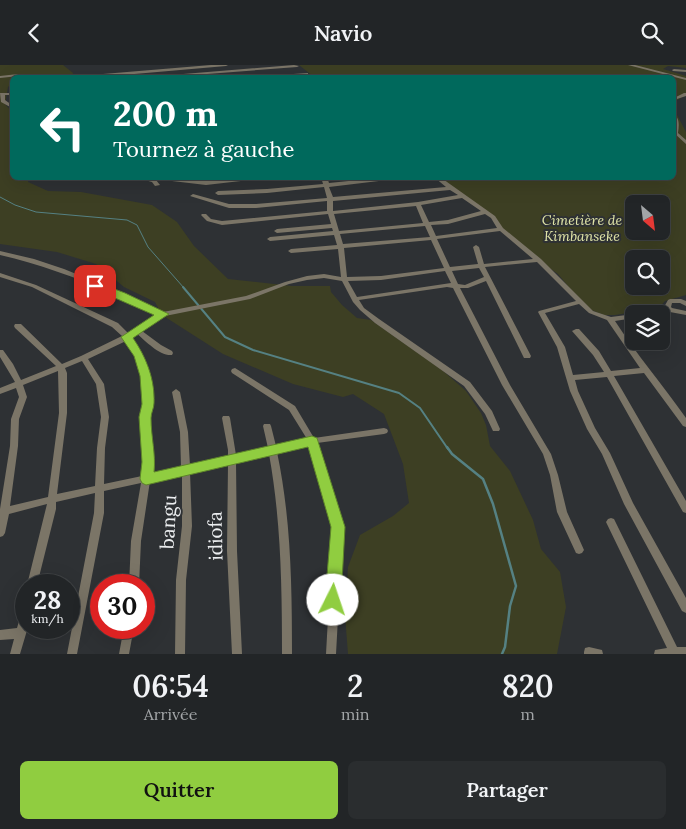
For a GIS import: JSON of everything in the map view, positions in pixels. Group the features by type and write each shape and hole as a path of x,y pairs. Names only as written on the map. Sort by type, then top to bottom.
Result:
{"street":[{"path":"103,75 226,65"},
{"path":"630,65 671,75"},
{"path":"649,69 654,65"},
{"path":"220,75 296,66 308,75"},
{"path":"674,70 686,71"},
{"path":"2,94 3,101 10,106"},
{"path":"676,121 676,133 686,143"},
{"path":"150,180 158,185"},
{"path":"180,180 206,183 240,180"},
{"path":"325,180 330,198 330,212 341,247 344,279 354,299 362,309 377,321 467,384 488,413 496,429"},
{"path":"218,193 326,186 382,180"},
{"path":"440,180 493,217 501,229 539,260 580,302 598,316 610,319 625,317"},
{"path":"193,196 229,206 244,207 450,187"},
{"path":"204,215 209,221 222,223 418,204 463,196"},
{"path":"418,204 449,269 455,286 506,385 547,454 554,475 562,512 579,550"},
{"path":"277,231 426,224 486,213"},
{"path":"270,239 335,229"},
{"path":"290,251 434,238 501,229"},
{"path":"476,247 481,265 527,356"},
{"path":"0,259 4,254 42,262 121,295 149,310 163,314"},
{"path":"0,391 84,358 127,337 163,314 186,308 248,298 287,283 307,278 381,278 481,265 539,260"},
{"path":"0,275 26,282 115,325 127,337 139,356 146,376 148,404 145,417 149,462 136,541 134,574"},
{"path":"354,299 447,285 466,287 488,277"},
{"path":"668,305 670,301 686,303"},
{"path":"580,302 541,312 561,347 570,378 591,429 606,453 629,504 686,608"},
{"path":"670,310 684,315"},
{"path":"610,319 620,336 686,424"},
{"path":"18,326 61,367 63,373 63,413 51,509 35,574"},
{"path":"137,330 158,347 169,353"},
{"path":"576,331 596,353 610,375 686,509"},
{"path":"0,352 19,383 23,397 14,419 14,446 0,533"},
{"path":"72,654 99,513 105,417 100,384 84,358"},
{"path":"570,378 647,370"},
{"path":"235,371 292,409 312,441 338,527 331,654"},
{"name":"bangu","path":"176,392 184,432 187,526 181,580 180,654"},
{"name":"idiofa","path":"226,418 231,459 232,551 237,654"},
{"path":"267,426 281,492 287,605 287,654"},
{"path":"2,513 51,499 312,441 384,431"},
{"path":"610,522 674,653"},
{"path":"0,635 15,634"},
{"path":"15,654 19,639"},
{"path":"124,654 127,639"},
{"path":"659,654 686,652"}],"green space":[{"path":"0,65 63,65 73,73 72,75 10,75 10,85 5,104 10,110 10,180 28,180 28,182 48,191 81,192 152,205 177,222 194,246 228,279 292,286 330,286 331,292 357,318 371,320 442,370 466,391 481,413 486,425 490,446 510,471 533,520 541,549 560,572 566,607 557,654 348,654 345,615 348,567 360,535 393,516 409,503 403,464 384,414 353,394 343,397 293,384 223,354 162,315 155,302 124,287 96,264 57,252 0,244"},
{"path":"299,65 686,65 686,68 668,66 663,69 686,76 686,95 676,101 676,75 312,75"},
{"name":"Cimetière de Kimbanseke","path":"676,113 686,132 686,295 665,301 662,305 625,305 625,313 604,315 586,308 558,274 501,229 493,217 439,180 676,180"}],"waterway":[{"path":"0,197 15,205 36,212 127,220 137,225 148,247 184,288"},
{"path":"183,287 225,337 253,350 399,393 420,408 448,449"},
{"path":"447,447 452,454 483,479 493,504 516,586 510,606 505,647 502,654"}],"route":[{"path":"95,286 121,295 149,310 163,314 127,337 139,356 146,376 148,404 145,417 149,462 146,479 312,441 338,527 333,600"}]}
